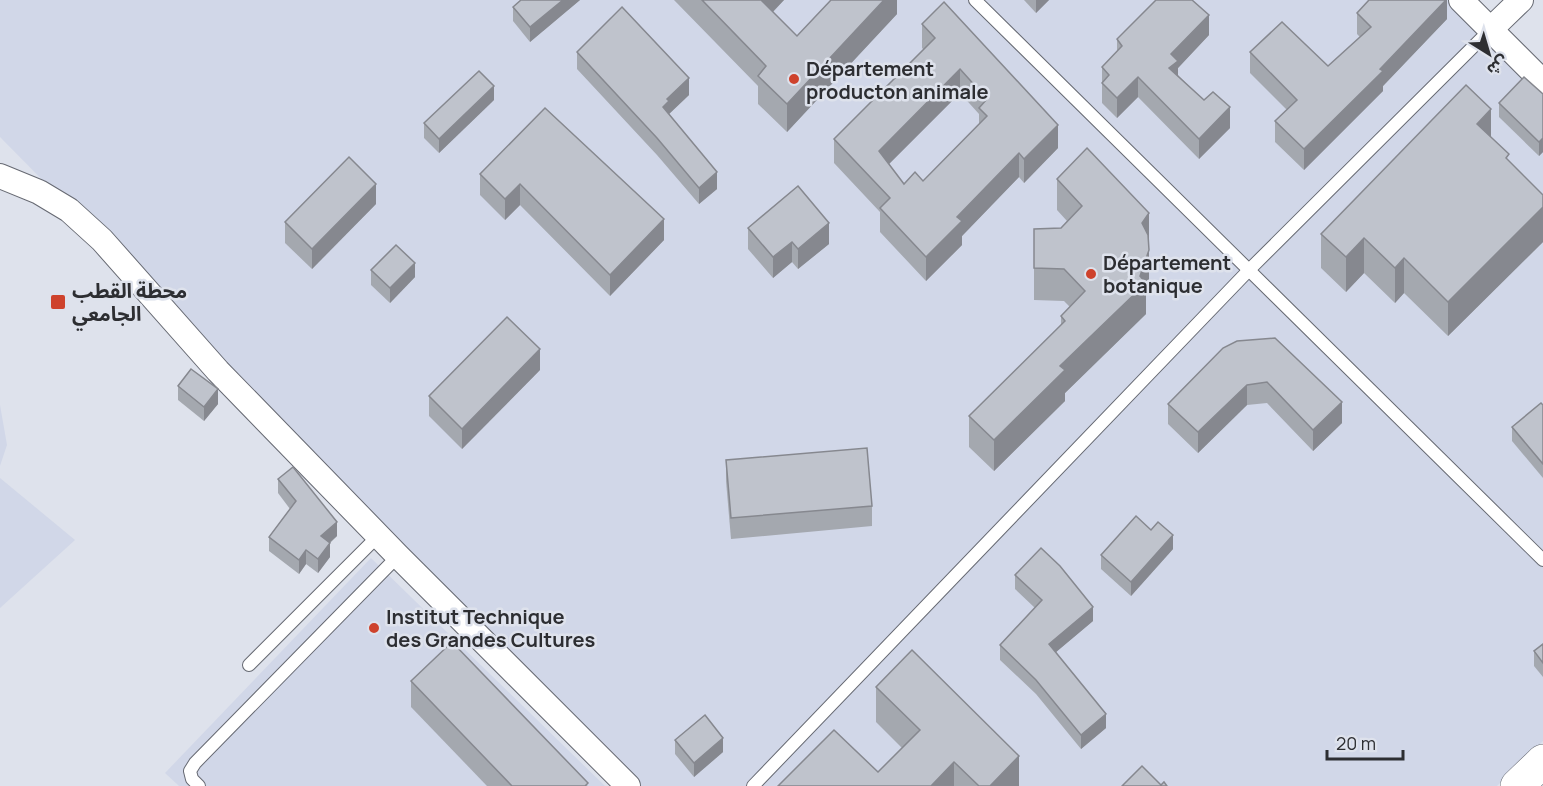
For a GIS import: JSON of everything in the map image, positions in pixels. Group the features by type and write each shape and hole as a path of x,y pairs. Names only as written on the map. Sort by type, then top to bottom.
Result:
{"main road":[{"path":"1517,786 1543,761"}],"street":[{"path":"1461,0 1543,82"},
{"path":"1491,29 1521,0"},
{"path":"0,176 39,192 69,210 102,240 218,372 628,786"}],"lane":[{"path":"975,0 1543,560"},
{"path":"753,786 1249,270 1491,29"},
{"path":"249,665 378,536"},
{"path":"199,786 192,779 190,771 195,763 398,556"}],"shaded area":[{"path":"0,0 1451,0 1543,97 1543,741 1497,786 640,786 0,137"},
{"path":"0,405 7,445 0,466"},
{"path":"0,478 75,540 0,608"},
{"name":"Institut Technique des Grandes Cultures","path":"371,558 605,786 179,786 165,773"}],"building":[{"path":"521,0 563,0 530,27 513,7"},
{"path":"702,0 761,0 797,36 831,0 884,0 787,104 758,76 766,66"},
{"path":"1156,0 1192,0 1209,15 1171,54 1178,61 1169,68 1204,100 1213,92 1230,107 1199,139 1138,77 1117,98 1102,83 1109,75 1102,67 1122,46 1117,39"},
{"path":"1369,0 1446,0 1380,69 1383,71 1304,149 1275,121 1297,100 1250,52 1282,22 1328,66 1371,27 1357,13"},
{"path":"944,2 1058,125 1024,159 1019,153 957,217 962,221 926,257 880,208 890,198 834,139 935,38 922,24","holes":["960,69 987,99 979,108 987,116 923,181 915,172 904,184 879,151"]},
{"path":"622,7 689,78 667,99 669,101 663,107 717,172 699,188 657,138 577,52"},
{"path":"479,71 494,86 439,139 424,123"},
{"path":"1524,77 1543,94 1543,138 1539,142 1499,103"},
{"path":"1466,85 1491,109 1477,124 1509,154 1506,158 1543,195 1543,207 1448,302 1404,258 1395,268 1364,238 1346,257 1321,234"},
{"path":"545,108 664,219 610,275 520,184 505,199 480,174"},
{"path":"1087,148 1149,213 1142,223 1148,235 1149,250 1140,276 1146,283 1060,366 1065,370 994,440 969,416 1065,321 1061,316 1085,291 1064,269 1034,268 1034,229 1061,228 1082,206 1057,179"},
{"path":"349,157 376,184 312,249 285,222"},
{"path":"798,186 829,223 798,249 792,242 773,257 748,228"},
{"path":"396,245 415,263 390,288 371,270"},
{"path":"507,317 540,349 462,429 429,396"},
{"path":"1275,338 1342,402 1313,430 1267,382 1247,385 1198,432 1168,404 1223,348 1237,341"},
{"path":"191,369 218,389 204,407 178,386"},
{"path":"1541,403 1543,405 1543,464 1512,427"},
{"path":"867,448 872,506 731,518 726,460"},
{"path":"293,467 337,522 321,536 330,543 318,559 306,550 299,560 269,537 296,501 278,479"},
{"path":"1136,516 1151,530 1158,522 1173,535 1131,582 1101,555"},
{"path":"1041,548 1060,566 1093,607 1049,644 1106,714 1081,735 1036,680 1000,645 1042,600 1015,575"},
{"path":"452,642 588,783 585,786 512,786 411,681"},
{"path":"1543,644 1543,663 1534,651"},
{"path":"912,650 1019,756 990,786 979,786 954,762 931,786 778,786 834,730 878,772 920,730 876,687"},
{"path":"705,715 723,738 694,763 675,740"},
{"path":"1142,766 1161,785 1164,782 1167,786 1122,786"}],"place":[{"name":"Département producton animale","path":"794,79"},
{"name":"Département botanique","path":"1091,274"},
{"name":"محطة القطب الجامعي","path":"58,302"},
{"name":"Institut Technique des Grandes Cultures","path":"374,628"}]}
